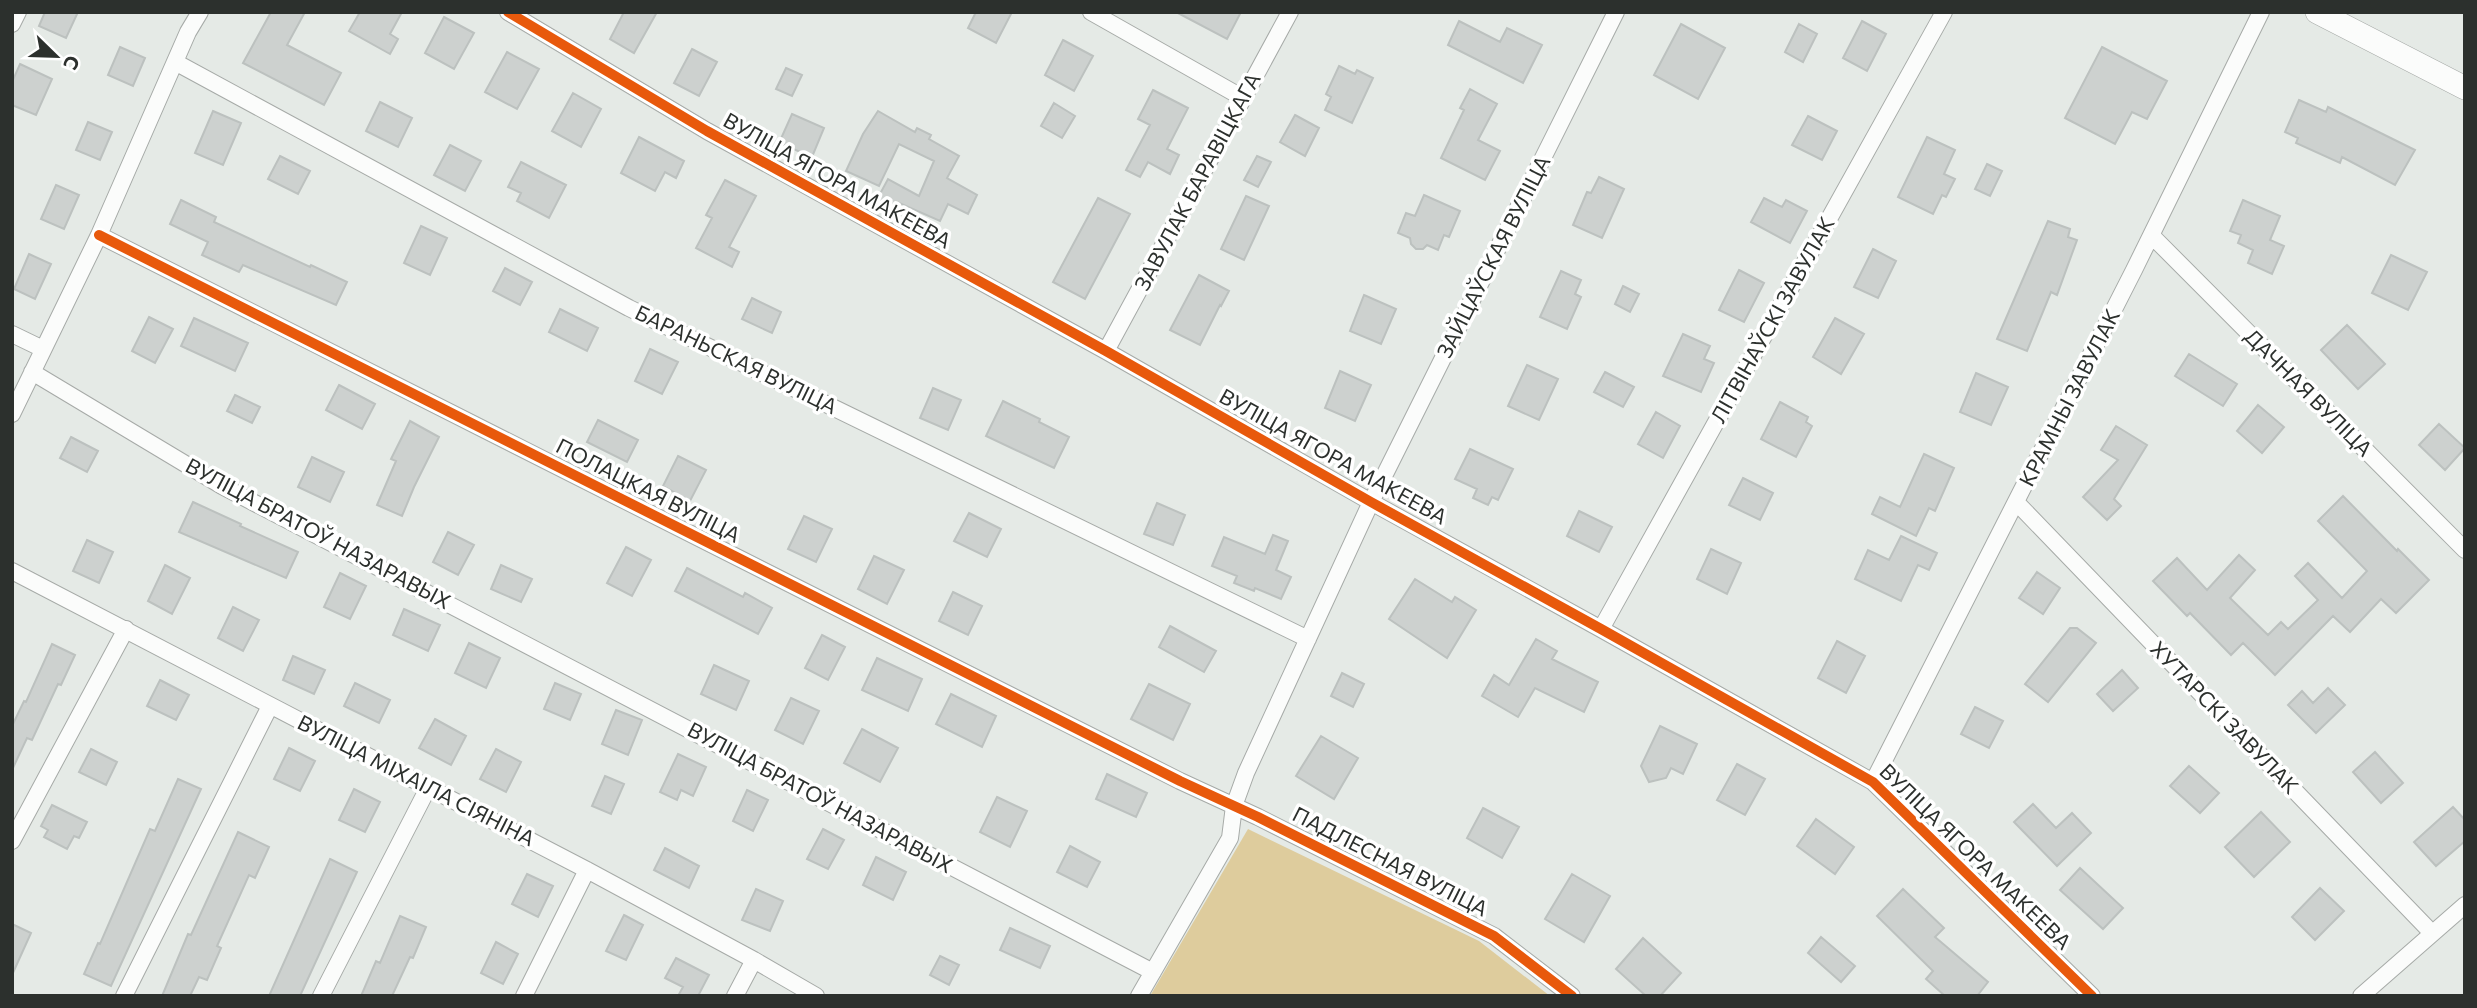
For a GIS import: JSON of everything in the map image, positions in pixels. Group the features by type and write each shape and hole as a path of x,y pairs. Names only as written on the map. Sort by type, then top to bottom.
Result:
{"street":[{"path":"12,24 18,12"},
{"path":"12,414 99,235 188,32 200,12"},
{"name":"ВУЛІЦА ЯГОРА МАКЕЕВА","path":"508,12 707,131 1106,351 1873,782 2092,996"},
{"path":"1091,12 1243,99"},
{"name":"ЗАВУЛАК БАРАВІЦКАГА","path":"1106,351 1290,12"},
{"name":"ЗАЙЦАЎСКАЯ ВУЛІЦА","path":"1371,502 1616,12"},
{"name":"ЛІТВІНАЎСКІ ЗАВУЛАК","path":"1601,629 1944,12"},
{"name":"КРАМНЫ ЗАВУЛАК","path":"1873,782 2152,236 2261,12"},
{"path":"2317,12 2465,88"},
{"name":"БАРАНЬСКАЯ ВУЛІЦА","path":"175,62 629,308 1308,639"},
{"name":"ПОЛАЦКАЯ ВУЛІЦА","path":"99,235 1180,781"},
{"name":"ДАЧНАЯ ВУЛІЦА","path":"2152,236 2465,550"},
{"path":"12,334 43,349"},
{"name":"ВУЛІЦА БРАТОЎ НАЗАРАВЫХ","path":"32,372 222,486 1153,972"},
{"path":"1139,996 1230,838 1234,806 1246,774 1371,502"},
{"name":"ХУТАРСКІ ЗАВУЛАК","path":"2017,503 2432,933"},
{"name":"ВУЛІЦА МІХАІЛА СІЯНІНА","path":"12,571 587,870 816,996"},
{"path":"12,841 126,629"},
{"path":"124,996 270,706"},
{"name":"ПАДЛЕСНАЯ ВУЛІЦА","path":"1180,781 1494,936 1572,996"},
{"path":"321,996 428,788"},
{"path":"524,996 587,870"},
{"path":"2361,996 2465,905"},
{"path":"735,996 754,960"}],"shaded area":[{"path":"1248,829 1479,941 1550,996 1150,996"}],"building":[{"path":"45,12 78,12 66,38 39,26"},
{"path":"271,12 305,12 287,45 341,73 324,105 243,63"},
{"path":"360,12 402,12 390,34 398,39 390,54 349,31"},
{"path":"624,12 657,12 634,53 610,39"},
{"path":"976,12 1012,12 996,43 968,28"},
{"path":"1176,12 1241,12 1227,39"},
{"path":"444,17 474,33 454,69 425,53"},
{"path":"1459,21 1500,42 1507,28 1542,45 1523,83 1448,45"},
{"path":"1862,21 1886,34 1867,71 1843,58"},
{"path":"1681,24 1725,48 1698,99 1654,75"},
{"path":"1799,24 1817,34 1803,62 1785,52"},
{"path":"1063,40 1093,56 1074,91 1045,75"},
{"path":"120,47 145,58 133,86 108,75"},
{"path":"2102,47 2167,81 2147,119 2132,112 2115,144 2065,118"},
{"path":"692,49 717,62 699,96 674,83"},
{"path":"507,52 539,69 517,109 485,92"},
{"path":"20,64 52,79 36,115 12,105 12,82"},
{"path":"1339,66 1355,74 1357,70 1373,78 1352,123 1325,110 1331,97 1326,94"},
{"path":"786,68 802,75 792,96 776,89"},
{"path":"1470,89 1497,104 1478,140 1500,151 1485,180 1441,158 1464,110 1460,108"},
{"path":"1153,90 1188,108 1167,149 1179,155 1170,174 1148,162 1140,177 1126,170 1150,125 1138,119"},
{"path":"573,93 601,109 581,147 552,131"},
{"path":"2299,100 2326,112 2328,107 2415,150 2395,185 2342,157 2340,163 2296,143 2298,138 2285,132"},
{"path":"380,102 412,118 398,147 366,131"},
{"path":"1054,103 1075,116 1062,138 1041,126"},
{"path":"213,111 241,123 223,165 195,153"},
{"path":"878,111 915,132 917,128 931,135 929,139 959,156 947,178 977,195 968,214 948,204 940,221 897,202 891,212 875,203 888,179 919,196 934,161 899,144 879,186 846,171 863,134"},
{"path":"792,114 824,128 812,157 779,143"},
{"path":"1295,115 1319,128 1305,156 1280,142"},
{"path":"1808,116 1837,131 1822,160 1792,145"},
{"path":"88,122 112,132 100,160 76,150"},
{"path":"639,137 684,161 676,178 665,172 655,191 621,173"},
{"path":"1927,137 1955,150 1944,174 1955,179 1946,197 1942,195 1933,214 1898,197"},
{"path":"450,145 481,161 465,191 434,175"},
{"path":"280,156 310,171 298,194 268,179"},
{"path":"1257,156 1271,162 1258,187 1244,180"},
{"path":"521,162 566,185 549,218 517,201 521,193 508,187"},
{"path":"1987,164 2002,171 1990,196 1975,189"},
{"path":"1599,177 1624,189 1602,238 1573,225 1587,192 1591,193"},
{"path":"725,180 756,196 729,247 739,252 732,267 696,248 712,218 706,215"},
{"path":"56,185 79,195 64,229 41,219"},
{"path":"1424,195 1460,211 1449,237 1444,235 1438,250 1427,245 1423,249 1416,249 1410,238 1398,233 1406,213 1415,216"},
{"path":"1246,196 1269,206 1244,260 1221,249"},
{"path":"1098,198 1130,214 1085,299 1053,282"},
{"path":"1764,198 1782,207 1786,200 1807,211 1790,243 1751,222"},
{"path":"181,200 216,217 214,222 347,282 336,305 243,265 239,272 202,255 208,242 170,224"},
{"path":"2243,200 2280,216 2270,240 2284,246 2272,274 2248,263 2253,250 2238,243 2241,235 2230,231"},
{"path":"2048,221 2070,229 2068,237 2077,240 2057,295 2051,292 2027,351 1997,339"},
{"path":"421,226 447,238 430,275 404,263"},
{"path":"1873,249 1896,261 1878,298 1854,287"},
{"path":"29,254 51,264 35,299 14,289"},
{"path":"2391,255 2427,272 2408,310 2372,293"},
{"path":"505,268 532,282 520,305 493,291"},
{"path":"1739,270 1764,283 1744,322 1719,310"},
{"path":"1561,271 1581,280 1575,294 1581,297 1567,329 1540,317"},
{"path":"1199,275 1229,291 1200,345 1170,330"},
{"path":"1623,286 1639,294 1630,312 1615,304"},
{"path":"1364,295 1396,309 1381,344 1350,331"},
{"path":"752,298 781,312 772,333 742,319"},
{"path":"560,309 598,328 587,351 549,332"},
{"path":"149,317 173,329 155,363 132,351"},
{"path":"194,318 248,343 235,371 181,346"},
{"path":"1835,318 1864,334 1841,374 1813,357"},
{"path":"2347,325 2385,364 2358,389 2321,350"},
{"path":"1683,334 1710,346 1704,359 1714,363 1701,392 1663,376"},
{"path":"650,349 678,362 662,394 635,381"},
{"path":"2189,354 2237,384 2223,406 2175,376"},
{"path":"1527,365 1558,379 1539,420 1508,406"},
{"path":"1340,371 1371,385 1355,421 1325,408"},
{"path":"1605,372 1634,387 1623,407 1594,392"},
{"path":"1976,373 2008,387 1991,425 1960,412"},
{"path":"339,385 375,404 362,429 326,410"},
{"path":"933,388 961,400 948,430 920,418"},
{"path":"235,395 260,407 252,423 227,411"},
{"path":"1003,401 1069,437 1054,468 986,436"},
{"path":"1780,402 1808,417 1806,422 1812,426 1796,457 1761,439"},
{"path":"2258,405 2284,427 2262,453 2237,431"},
{"path":"1656,412 1680,426 1663,458 1638,444"},
{"path":"598,420 638,440 627,462 587,442"},
{"path":"410,421 439,437 402,516 377,505 396,461 391,459"},
{"path":"2439,424 2465,448 2445,470 2419,445"},
{"path":"2116,426 2147,445 2114,499 2121,506 2107,520 2083,497 2118,460 2101,450"},
{"path":"71,437 98,451 87,472 60,458"},
{"path":"1470,449 1513,469 1498,500 1492,497 1488,505 1473,498 1477,489 1455,479"},
{"path":"1924,454 1954,468 1935,511 1929,508 1916,536 1872,514 1880,497 1900,507"},
{"path":"678,456 706,470 690,501 663,486"},
{"path":"312,457 344,472 330,502 298,487"},
{"path":"1743,478 1773,493 1760,520 1729,505"},
{"path":"2343,496 2429,580 2396,613 2381,599 2350,632 2333,616 2275,675 2243,643 2231,655 2190,613 2187,616 2153,581 2177,558 2207,590 2239,555 2255,570 2230,598 2268,635 2281,622 2288,629 2318,600 2295,576 2308,563 2342,598 2367,571 2318,521"},
{"path":"193,502 298,552 286,578 179,532"},
{"path":"1157,503 1185,515 1173,545 1144,534"},
{"path":"1579,511 1612,527 1599,552 1567,536"},
{"path":"969,513 1001,529 987,557 954,541"},
{"path":"804,516 832,529 816,562 788,549"},
{"path":"448,532 474,545 458,575 433,562"},
{"path":"1273,535 1288,541 1276,570 1291,577 1281,599 1234,583 1237,576 1212,566 1224,537 1265,554"},
{"path":"1901,536 1937,553 1929,570 1918,565 1901,601 1855,579 1868,550 1889,560"},
{"path":"87,540 113,552 99,583 73,571"},
{"path":"626,547 651,560 632,596 607,583"},
{"path":"1711,549 1741,563 1727,594 1697,579"},
{"path":"874,556 904,570 887,604 858,589"},
{"path":"165,565 190,578 172,614 148,601"},
{"path":"501,565 532,579 521,602 491,589"},
{"path":"687,568 743,597 745,593 772,608 758,634 675,591"},
{"path":"2037,572 2060,588 2043,614 2019,598"},
{"path":"340,573 366,586 350,619 324,607"},
{"path":"1415,579 1452,602 1455,597 1476,610 1447,658 1389,619"},
{"path":"953,592 982,606 968,635 939,621"},
{"path":"233,607 259,620 243,651 218,638"},
{"path":"404,609 440,625 428,651 393,635"},
{"path":"1170,626 1216,651 1204,672 1159,647"},
{"path":"2070,628 2077,628 2096,643 2048,702 2025,684"},
{"path":"822,635 845,647 828,680 805,668"},
{"path":"1536,639 1557,651 1552,659 1598,682 1584,712 1535,688 1518,717 1482,696 1494,675 1509,685"},
{"path":"1837,641 1865,656 1846,693 1818,678"},
{"path":"469,643 500,658 486,688 455,673"},
{"path":"52,644 75,655 32,740 27,738 12,770 12,726"},
{"path":"293,656 325,670 314,694 283,680"},
{"path":"877,658 922,679 908,711 862,690"},
{"path":"714,665 749,681 736,710 701,694"},
{"path":"2122,670 2138,688 2113,711 2097,694"},
{"path":"1342,673 1364,684 1353,707 1331,696"},
{"path":"160,680 189,695 176,720 147,706"},
{"path":"355,683 390,700 379,723 344,706"},
{"path":"555,683 581,694 570,720 544,709"},
{"path":"1149,684 1190,704 1173,740 1131,719"},
{"path":"2328,688 2345,705 2316,733 2288,705 2302,691 2313,703"},
{"path":"951,694 996,716 982,747 936,724"},
{"path":"791,698 819,711 803,744 775,730"},
{"path":"1975,707 2003,721 1989,748 1961,734"},
{"path":"616,710 642,720 628,755 602,744"},
{"path":"435,719 466,736 451,765 419,748"},
{"path":"1660,726 1697,744 1683,774 1671,768 1666,778 1649,782 1641,766"},
{"path":"862,729 898,748 880,782 844,763"},
{"path":"1321,736 1358,758 1334,799 1296,776"},
{"path":"289,748 315,761 300,791 274,779"},
{"path":"91,749 117,762 106,785 79,772"},
{"path":"496,749 521,762 506,792 480,779"},
{"path":"2375,752 2403,783 2381,803 2353,772"},
{"path":"678,754 706,767 693,796 681,790 677,800 660,792"},
{"path":"1737,764 1765,779 1745,815 1717,800"},
{"path":"2189,766 2219,793 2200,813 2170,786"},
{"path":"1107,774 1147,793 1136,817 1096,799"},
{"path":"605,776 624,784 611,814 592,806"},
{"path":"178,779 201,789 111,986 84,974 98,943 100,944 150,829 155,831"},
{"path":"354,789 380,802 365,832 339,820"},
{"path":"747,790 768,800 753,831 733,821"},
{"path":"997,797 1027,811 1010,847 980,832"},
{"path":"2033,804 2056,828 2072,813 2091,833 2057,866 2014,822"},
{"path":"52,805 87,822 79,838 74,836 67,849 44,837 48,830 41,826"},
{"path":"2453,807 2465,820 2465,841 2436,866 2414,842"},
{"path":"1483,808 1519,827 1502,858 1467,838"},
{"path":"2261,812 2290,842 2254,877 2225,847"},
{"path":"1816,819 1854,847 1835,874 1797,846"},
{"path":"823,829 844,840 828,869 807,859"},
{"path":"238,832 269,847 255,878 249,875 217,946 221,948 207,980 199,977 190,996 162,996 188,934 191,935"},
{"path":"1070,846 1100,862 1087,887 1057,872"},
{"path":"665,848 699,866 689,888 654,870"},
{"path":"876,857 906,872 893,900 863,885"},
{"path":"330,859 357,872 300,996 269,996"},
{"path":"2080,868 2123,908 2103,929 2060,890"},
{"path":"527,874 553,886 538,917 512,904"},
{"path":"1572,874 1610,896 1584,942 1545,919"},
{"path":"2320,888 2344,911 2315,940 2292,917"},
{"path":"756,889 783,901 770,931 742,920"},
{"path":"1903,889 1944,928 1935,937 1988,982 1977,996 1945,996 1926,979 1933,971 1877,916"},
{"path":"624,915 643,925 626,960 606,951"},
{"path":"400,916 426,927 413,958 410,957 392,996 361,996 376,961 380,963"},
{"path":"12,924 31,933 12,975"},
{"path":"1010,928 1050,946 1040,968 1000,950"},
{"path":"1821,937 1855,966 1841,982 1808,953"},
{"path":"1643,938 1681,973 1660,996 1646,996 1616,969"},
{"path":"496,942 518,954 503,984 481,973"},
{"path":"940,956 959,965 949,985 930,975"},
{"path":"676,958 709,975 698,996 678,996 683,987 665,978"}],"cycle path":[{"path":"508,12 707,131 1106,351 1873,782 2092,996"},
{"path":"99,235 1180,781 1258,817 1494,936 1572,996"}]}
